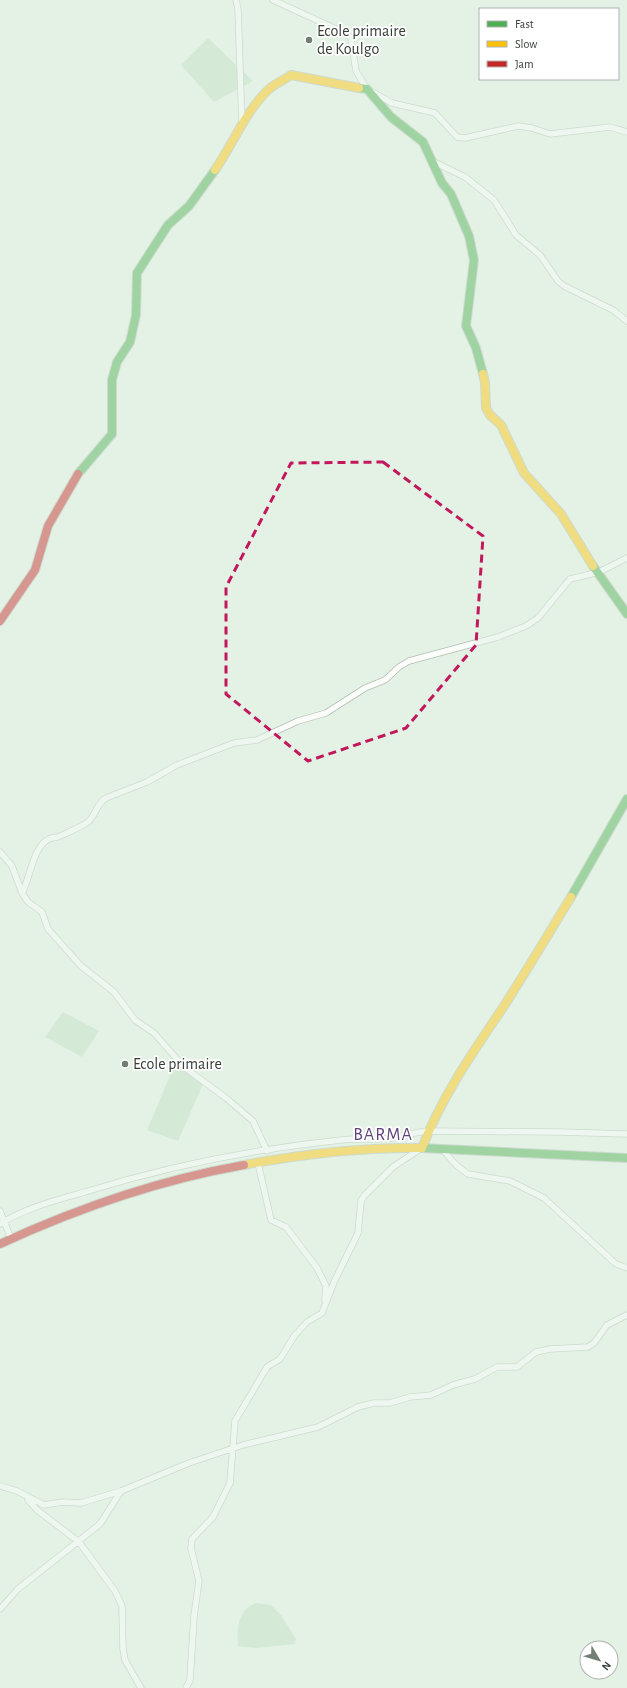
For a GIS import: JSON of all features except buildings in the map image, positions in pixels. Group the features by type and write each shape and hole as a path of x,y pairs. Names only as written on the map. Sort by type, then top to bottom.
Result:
{"street":[{"path":"236,0 238,9 242,124"},
{"path":"273,0 335,28 352,38 356,71 367,89 391,117 423,142 442,183 451,194 469,236 474,260 466,326 476,348 485,383 486,408 490,415 502,425 524,473 561,514 599,572 605,585 627,614"},
{"path":"0,621 35,570 48,526 77,476 84,465 96,455 112,434 112,380 117,362 130,342 136,314 137,273 168,225 189,206 230,148 242,124 268,90 291,76 367,89 392,103 435,114 457,137 465,138 518,126 532,128 550,134 610,127 627,132"},
{"path":"432,161 465,177 494,200 516,235 540,255 558,281 564,286 613,310 627,321"},
{"path":"22,893 28,884 39,848 45,841 50,838 61,836 84,824 89,820 101,801 106,798 147,782 177,765 234,743 257,740 298,721 326,713 365,688 385,680 399,667 409,661 498,637 526,626 538,618 570,579 599,572 627,558"},
{"path":"186,1688 190,1680 194,1616 199,1581 191,1548 192,1540 208,1524 230,1483 235,1422 267,1367 280,1358 295,1335 307,1322 322,1313 334,1282 358,1233 361,1201 364,1196 393,1167 422,1148 428,1131 454,1079 516,987 627,799"},
{"path":"0,852 12,866 22,893 32,906 42,912 48,929 81,966 114,992 134,1020 154,1033 184,1067 226,1098 253,1121 268,1151"},
{"path":"2,1223 50,1202 106,1185 185,1166 268,1151 342,1140 394,1138 414,1132 428,1131 627,1134"},
{"path":"0,1244 82,1209 156,1185 258,1163 363,1149 422,1148 627,1158"},
{"path":"442,1149 456,1165 468,1174 510,1181 544,1198 616,1264 627,1268"},
{"path":"258,1163 271,1220 286,1227 317,1268 326,1286 325,1304"},
{"path":"0,1212 2,1223 11,1239"},
{"path":"0,1486 24,1495 44,1505 63,1502 81,1504 121,1491 189,1462 232,1448 318,1427 358,1407 374,1403 390,1403 410,1397 431,1395 453,1385 475,1379 497,1367 517,1367 536,1352 550,1349 588,1347 594,1343 607,1325 627,1315"},
{"path":"0,1609 18,1589 100,1524 121,1491"},
{"path":"24,1495 37,1510 79,1542 119,1598 122,1606 123,1649 125,1660 141,1688"}],"highlighted area":[{"path":"383,462 483,536 476,645 406,728 308,761 226,694 226,587 291,463"}],"green space":[{"path":"208,38 253,81 214,102 181,65"},
{"path":"63,1012 99,1031 82,1057 45,1037"},
{"path":"175,1064 184,1067 204,1082 178,1141 147,1130"},
{"path":"256,1603 271,1605 281,1615 296,1639 295,1644 257,1648 238,1646 238,1627 242,1615 245,1610"}],"traffic: fast":[{"path":"359,88 367,89 391,117 423,142 442,183 451,194 469,236 474,260 466,326 476,348 483,374"},
{"path":"78,474 112,434 112,380 117,362 130,342 136,315 137,273 168,225 189,206 215,170"},
{"path":"593,566 627,614"},
{"path":"571,897 627,799"},
{"path":"422,1148 627,1158"}],"traffic: slow":[{"path":"215,170 246,118 260,99 270,88 291,75 359,88"},
{"path":"483,374 485,383 486,408 490,415 501,425 524,473 561,514 593,566"},
{"path":"422,1148 439,1110 459,1075 513,992 571,897"},
{"path":"244,1165 332,1152 422,1148"}],"traffic: jam":[{"path":"0,621 35,570 48,526 78,474"},
{"path":"0,1244 89,1207 119,1197 150,1187 212,1171 244,1165"}],"place":[{"name":"Ecole primaire de Koulgo","path":"309,40"},
{"name":"Ecole primaire","path":"125,1064"}],"district":[{"name":"BARMA","path":"383,1135"}]}
